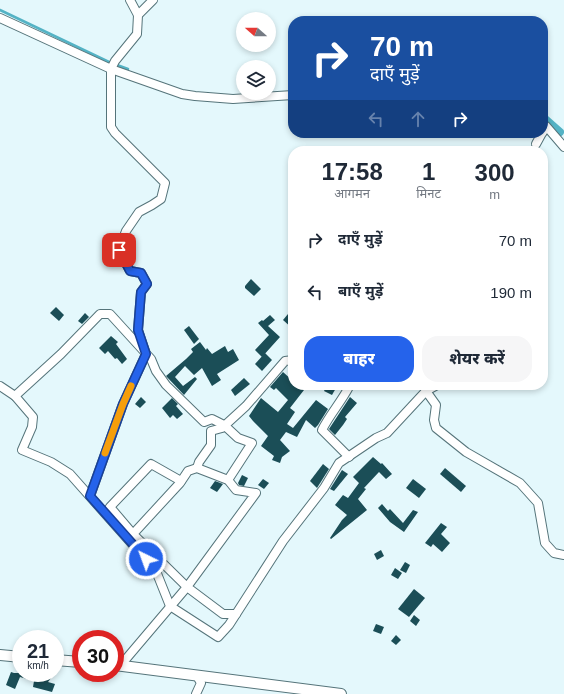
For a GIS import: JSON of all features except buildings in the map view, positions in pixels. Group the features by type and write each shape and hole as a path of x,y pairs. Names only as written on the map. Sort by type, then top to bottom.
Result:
{"street":[{"path":"90,496 123,404 146,354 138,330 141,292 147,284 141,273 130,271 119,250 126,231 139,212 161,199 165,183 115,133 111,127 113,66 137,34 138,16 130,0"},
{"path":"138,16 153,0"},
{"path":"0,18 182,94 233,99 288,95"},
{"path":"548,133 564,147"},
{"path":"536,144 539,138"},
{"path":"15,396 61,354 100,314 110,314 151,359 156,371 166,385 204,422 212,419 224,425 238,438 252,443 228,480"},
{"path":"197,468 199,462 211,445 211,431 222,428 246,406 285,361 288,361"},
{"path":"0,386 15,396 33,417 32,427 22,450 52,462 70,474 156,571 170,606 218,637 229,625 283,541 324,488 339,463 376,438 387,434 426,391 436,405 434,420 436,428 466,452 520,483 538,503 545,543 554,553 564,555"},
{"path":"348,390 328,417 322,430 349,456"},
{"path":"181,481 151,464 110,507 132,534 187,587 223,614 236,614"},
{"path":"124,658 187,587 256,493 236,490 228,480 197,468 188,471 181,481 132,534"},
{"path":"0,655 12,656"},
{"path":"124,667 341,694"},
{"path":"196,694 201,683 197,676"}],"waterway":[{"path":"0,10 109,62 128,69"},
{"path":"548,121 560,132"}],"slow traffic":[{"path":"105,453 131,386"}],"route":[{"path":"119,250 130,271 141,273 147,284 141,292 138,330 146,354 123,404 90,496 146,559"}]}
